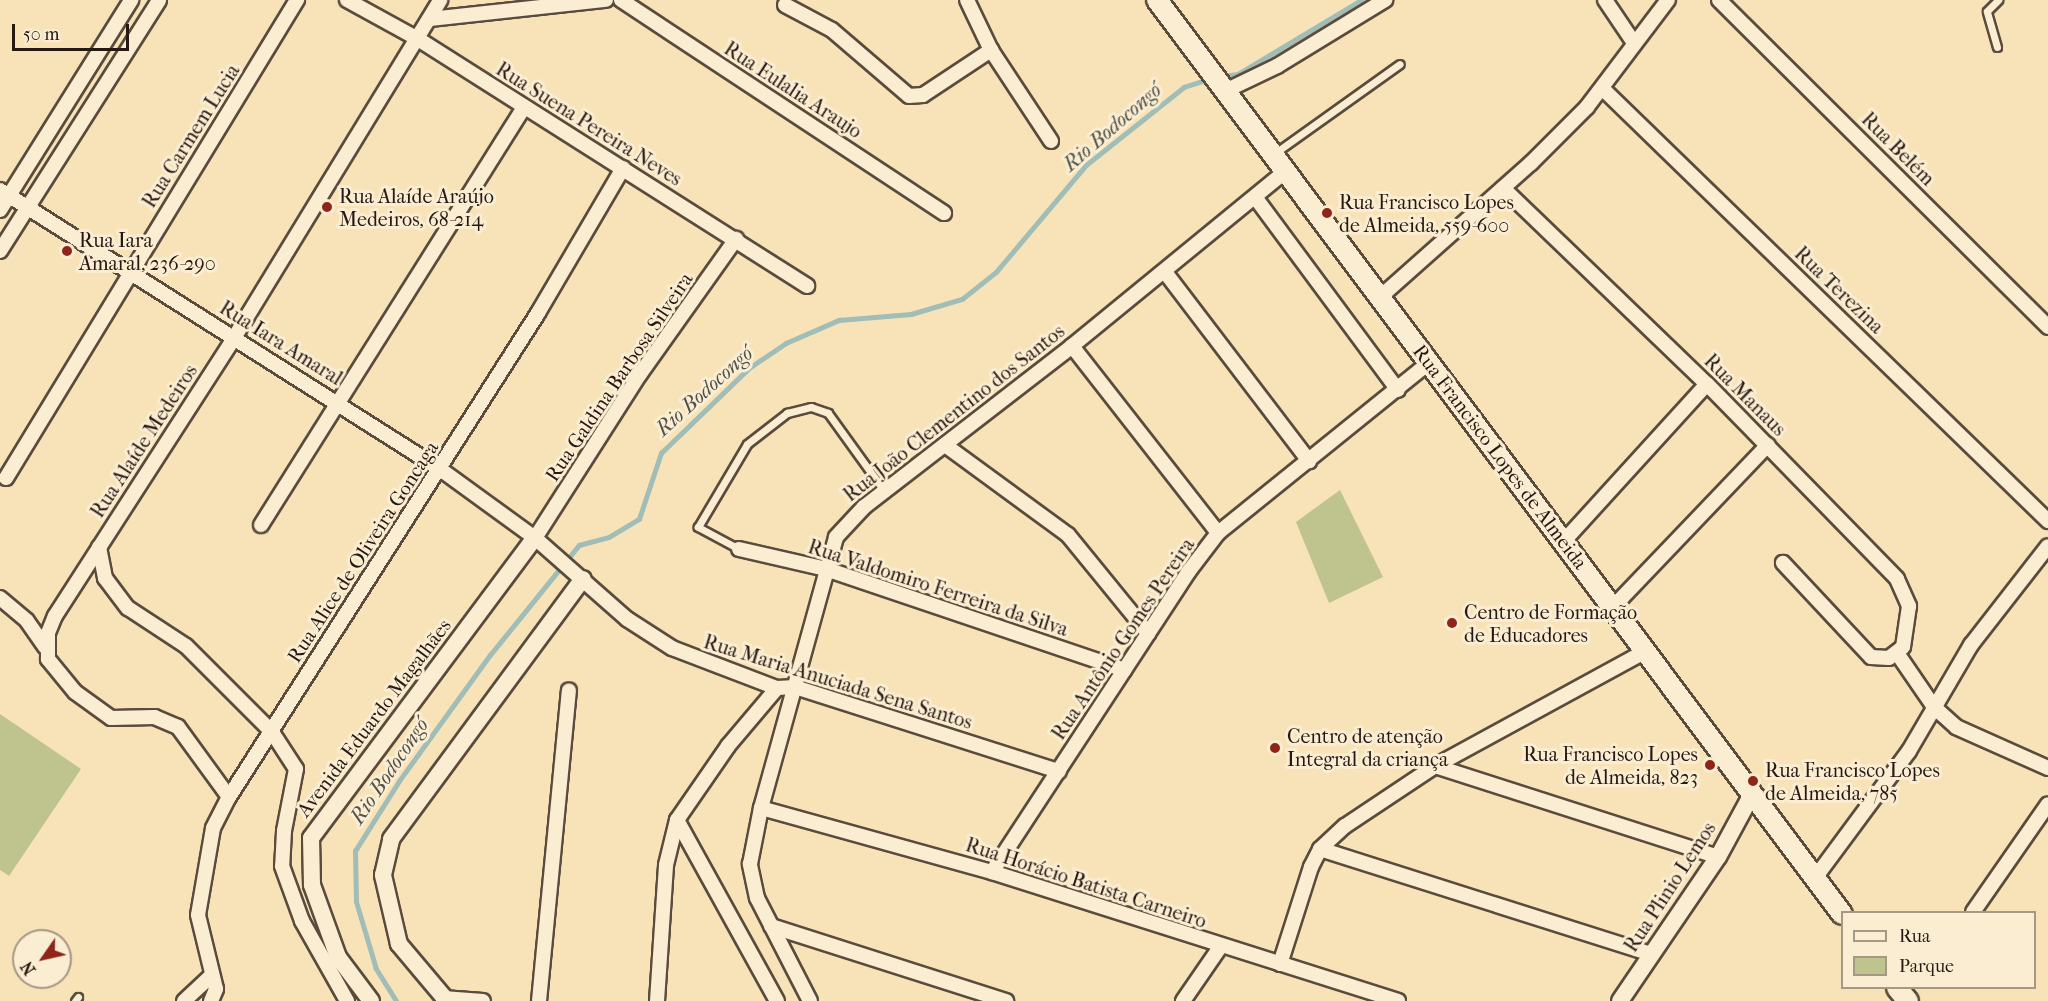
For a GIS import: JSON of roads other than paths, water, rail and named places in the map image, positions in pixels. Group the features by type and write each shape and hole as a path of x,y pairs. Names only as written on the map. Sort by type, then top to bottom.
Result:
{"main road":[{"name":"Rua Francisco Lopes de Almeida","path":"1157,0 1841,913"}],"street":[{"path":"0,210 4,193 131,0"},
{"path":"0,251 159,0"},
{"name":"Rua Carmem Lucia","path":"6,478 129,271 297,0"},
{"name":"Rua Suena Pereira Neves","path":"347,0 418,39 807,286"},
{"name":"Rua Alaíde Medeiros","path":"45,647 52,622 234,338 440,0"},
{"path":"430,19 606,0"},
{"name":"Rua Eulalia Araujo","path":"621,0 944,213"},
{"path":"967,0 991,50 1051,141"},
{"path":"1220,84 1277,66 1385,0"},
{"path":"1605,0 1634,43"},
{"path":"1379,298 1503,188 1602,88 1668,0"},
{"name":"Rua Belém","path":"1719,0 2048,327"},
{"path":"784,5 853,46 903,93 923,95 991,50"},
{"name":"Rua Terezina","path":"1602,88 2048,521"},
{"path":"261,525 338,401 435,255 524,107"},
{"name":"Rua Alice de Oliveira Goncaga","path":"211,1001 216,989 198,915 213,828 229,797 441,469 623,168"},
{"name":"Rua João Clementino dos Santos","path":"810,1001 771,926 751,879 761,808 836,537 848,521 1165,272 1286,171"},
{"name":"Rua Manaus","path":"1503,188 1768,444 1897,579 1905,592 1910,622 1907,640 1897,653"},
{"name":"Rua Iara Amaral","path":"4,193 338,401 441,469 542,544"},
{"path":"1255,197 1398,390"},
{"name":"Rua Galdina Barbosa Silveira","path":"542,544 640,374 736,239"},
{"path":"1165,272 1309,461"},
{"path":"1072,346 1218,533"},
{"name":"Rua Antônio Gomes Pereira","path":"992,872 1148,633 1218,533 1429,363"},
{"path":"1564,541 1707,384"},
{"path":"1613,607 1768,444"},
{"path":"945,445 1068,535 1148,633"},
{"name":"Rua Maria Anuciada Sena Santos","path":"542,544 627,619 672,648 777,688 795,687 1059,771"},
{"name":"Avenida Eduardo Magalhães","path":"371,1001 338,957 312,885 311,838 542,544"},
{"path":"1815,878 1909,752 1971,645 2048,546"},
{"path":"99,547 105,578 128,608 186,646 272,732 296,769 284,831 282,866 302,921 347,1001"},
{"name":"Rua Valdomiro Ferreira da Silva","path":"739,549 826,568 1124,670"},
{"path":"1783,563 1871,657 1882,660 1897,653 1934,707 1956,728 1980,741 2048,768"},
{"path":"483,1001 445,999 399,944 383,875 391,839 580,576"},
{"path":"0,598 27,621 45,647 57,673 102,713 121,719 155,717 178,727 229,797"},
{"path":"27,621 52,622"},
{"path":"1280,964 1311,867 1320,849 1345,826 1435,766 1646,651"},
{"path":"657,1001 666,865 677,820 728,746 777,688"},
{"path":"538,1001 568,690"},
{"path":"1435,766 1718,857"},
{"name":"Rua Plinio Lemos","path":"1620,1001 1718,857 1752,794"},
{"path":"1973,911 2048,804"},
{"name":"Rua Horácio Batista Carneiro","path":"761,808 992,872 1398,1001"},
{"path":"677,820 777,1001"},
{"path":"1320,849 1651,954"},
{"path":"771,926 1006,1001"},
{"path":"1183,1001 1221,946"},
{"path":"183,1001 211,976"}],"lane":[{"path":"1997,47 1987,11 1998,0"},
{"path":"1273,155 1400,64"},
{"path":"739,549 698,527 747,444 787,413 811,407 828,413 885,492"}],"waterway":[{"name":"Rio Bodocongó","path":"1222,76 1238,74 1361,0"},
{"name":"Rio Bodocongó","path":"396,1001 376,969 356,902 355,851 399,781 490,655 579,545 609,537 639,519 661,453 749,368 786,343 839,320 911,314 962,299 996,272 1086,165 1184,87 1208,79"}],"place":[{"name":"Rua Alaíde Araújo Medeiros, 68-214","path":"327,207"},
{"name":"Rua Francisco Lopes de Almeida, 559-600","path":"1327,213"},
{"name":"Rua Iara Amaral, 236-290","path":"67,251"},
{"name":"Centro de Formação de Educadores","path":"1452,623"},
{"name":"Centro de atenção Integral da criança","path":"1275,748"},
{"name":"Rua Francisco Lopes de Almeida, 823","path":"1710,765"},
{"name":"Rua Francisco Lopes de Almeida, 785","path":"1753,781"}]}
